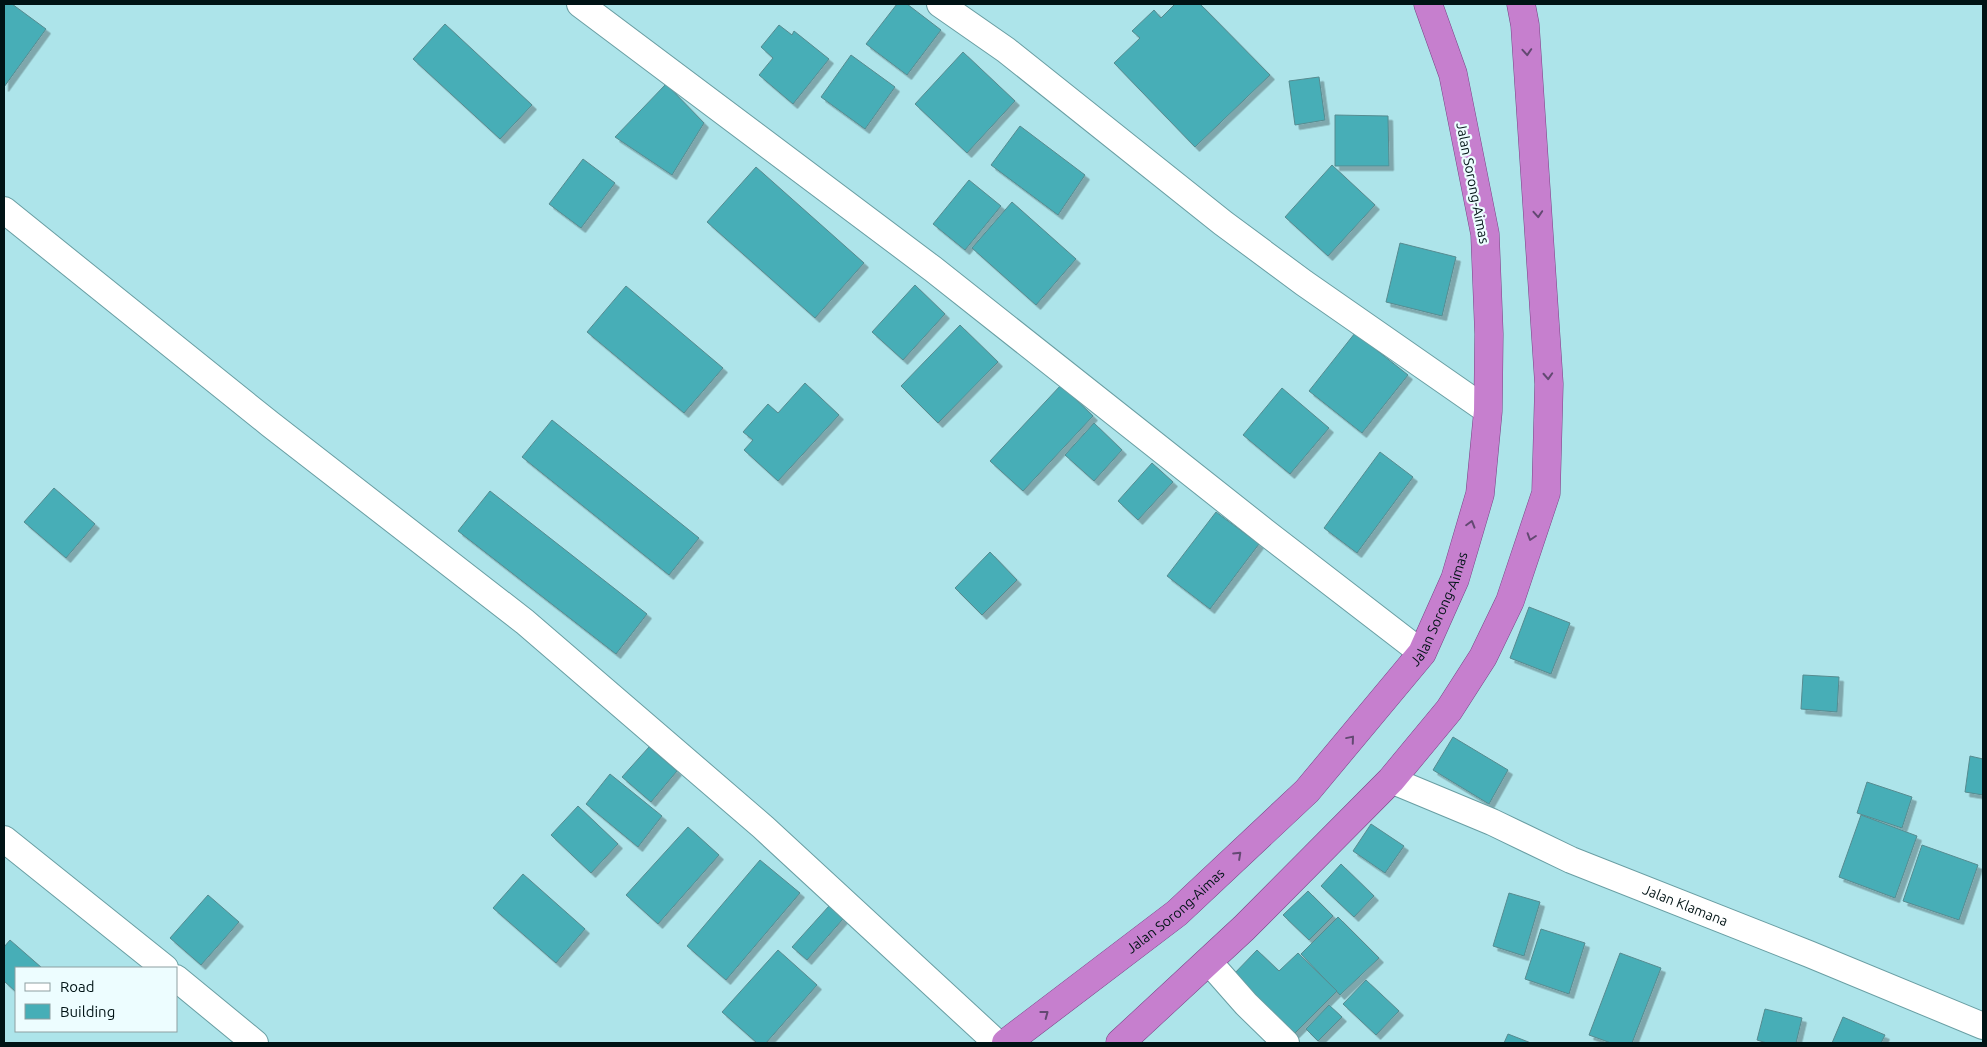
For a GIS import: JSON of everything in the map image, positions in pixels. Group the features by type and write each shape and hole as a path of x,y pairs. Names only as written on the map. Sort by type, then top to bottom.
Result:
{"highway":[{"name":"Jalan Sorong-Aimas","path":"1006,1043 1177,913 1307,791 1422,653 1455,579 1480,494 1488,411 1489,334 1485,234 1453,74 1428,4"},
{"path":"1120,1043 1209,962 1390,780 1449,710 1483,657 1510,601 1546,493 1549,384 1526,35 1522,4"}],"street":[{"path":"580,4 933,270 1261,529 1422,653"},
{"path":"940,4 1006,50 1223,223 1304,283 1488,411"},
{"path":"4,210 270,424 525,622 763,827 996,1043"},
{"name":"Jalan Klamana","path":"1390,780 1492,822 1570,860 1810,954 1983,1026"},
{"path":"4,839 164,967"},
{"path":"1209,962 1246,1004 1286,1043"},
{"path":"178,980 255,1043"}],"building":[{"path":"4,4 12,4 46,29 4,87"},
{"path":"897,4 907,4 941,30 907,75 866,44"},
{"path":"1175,4 1200,4 1270,75 1195,147 1114,63 1140,38 1132,31 1154,10 1161,18"},
{"path":"445,24 532,105 500,139 413,59"},
{"path":"779,25 792,35 794,31 829,59 793,104 759,75 773,58 761,47"},
{"path":"963,52 1015,101 967,153 915,104"},
{"path":"851,55 895,87 865,129 821,97"},
{"path":"1319,77 1325,120 1295,125 1289,81"},
{"path":"666,84 704,123 672,175 615,137"},
{"path":"1335,115 1388,116 1389,166 1335,166"},
{"path":"1020,126 1085,175 1058,215 991,165"},
{"path":"583,159 615,183 581,228 549,204"},
{"path":"1332,165 1375,205 1328,256 1285,217"},
{"path":"756,167 864,263 815,318 707,222"},
{"path":"969,180 1001,206 965,250 933,224"},
{"path":"1012,202 1076,259 1036,305 972,248"},
{"path":"1400,243 1456,257 1442,316 1386,302"},
{"path":"915,285 945,314 903,360 872,332"},
{"path":"626,286 723,368 684,413 587,332"},
{"path":"960,325 998,362 938,423 901,386"},
{"path":"1355,333 1408,375 1362,433 1309,391"},
{"path":"805,383 839,415 778,481 744,450 753,440 743,432 768,404 778,413"},
{"path":"1061,385 1093,416 1023,491 990,461"},
{"path":"1282,388 1329,428 1290,474 1243,435"},
{"path":"552,420 699,538 669,575 522,457"},
{"path":"1094,423 1122,450 1094,481 1065,455"},
{"path":"1380,452 1413,477 1357,553 1324,528"},
{"path":"1152,463 1173,482 1138,520 1118,501"},
{"path":"54,488 95,524 66,558 24,522"},
{"path":"490,491 647,614 616,654 458,531"},
{"path":"1216,512 1259,544 1210,609 1167,576"},
{"path":"990,552 1017,580 982,615 955,588"},
{"path":"1529,607 1570,623 1551,674 1510,658"},
{"path":"1803,675 1839,677 1837,712 1801,709"},
{"path":"1453,737 1508,770 1489,804 1433,770"},
{"path":"649,747 677,771 651,802 622,777"},
{"path":"1970,756 1983,759 1983,795 1965,792"},
{"path":"610,774 662,816 638,847 586,804"},
{"path":"1867,782 1912,797 1902,828 1857,813"},
{"path":"578,806 618,844 591,873 551,835"},
{"path":"1861,815 1917,836 1895,898 1839,877"},
{"path":"1371,824 1404,846 1385,873 1353,851"},
{"path":"688,827 719,855 658,924 626,895"},
{"path":"1922,845 1978,865 1959,920 1903,901"},
{"path":"760,860 800,893 726,980 687,946"},
{"path":"1341,864 1374,896 1354,917 1321,886"},
{"path":"523,874 585,929 556,963 493,908"},
{"path":"1308,891 1333,916 1309,940 1283,915"},
{"path":"1509,893 1540,902 1524,956 1493,946"},
{"path":"208,895 239,922 201,965 170,938"},
{"path":"829,906 843,919 807,960 792,947"},
{"path":"1338,917 1379,958 1340,995 1301,954"},
{"path":"1541,929 1585,943 1569,994 1525,979"},
{"path":"10,940 41,967 15,967 15,991 4,981 4,947"},
{"path":"778,950 817,985 766,1043 757,1043 722,1012"},
{"path":"1257,950 1279,971 1298,953 1337,991 1293,1035 1232,976"},
{"path":"1620,953 1661,968 1632,1043 1611,1043 1589,1035"},
{"path":"1366,980 1399,1011 1376,1035 1343,1004"},
{"path":"1329,1005 1342,1017 1318,1041 1306,1029"},
{"path":"1765,1009 1802,1018 1796,1043 1767,1043 1757,1040"},
{"path":"1843,1017 1885,1035 1881,1043 1832,1043"},
{"path":"1508,1034 1531,1043 1504,1043"}]}
